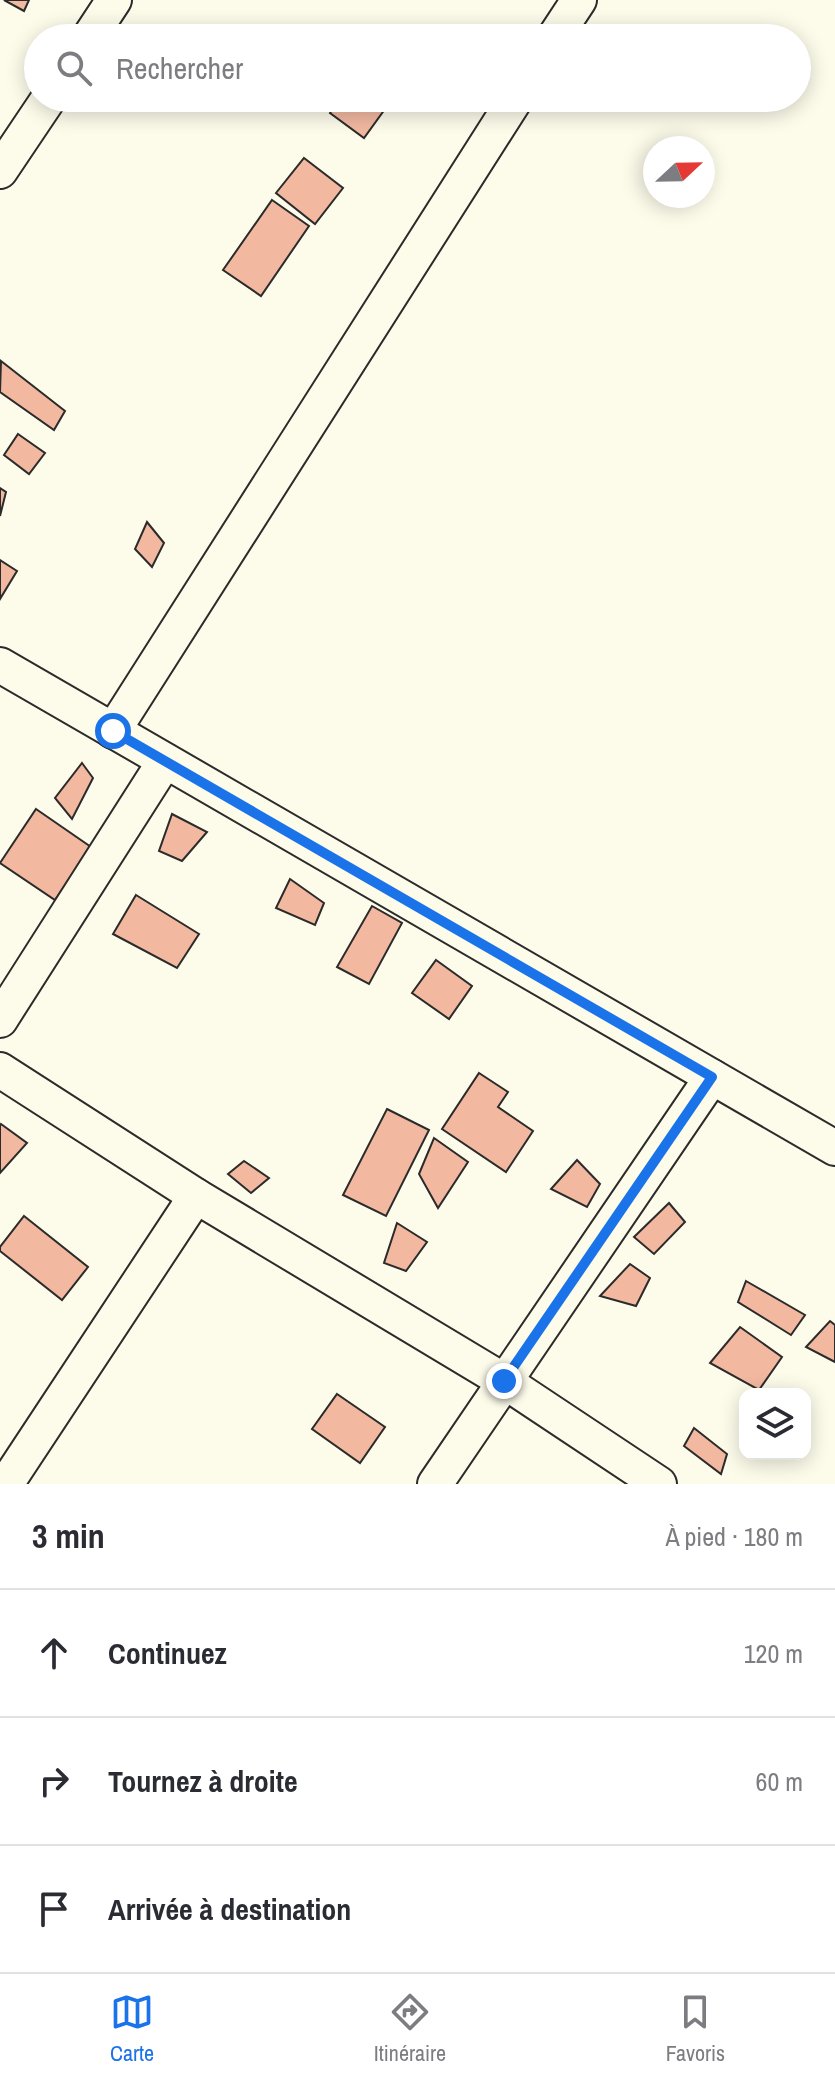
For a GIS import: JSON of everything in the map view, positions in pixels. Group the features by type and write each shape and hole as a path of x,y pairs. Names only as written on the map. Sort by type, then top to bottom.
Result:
{"street":[{"path":"98,24 114,0"},
{"path":"563,24 579,0"},
{"path":"0,171 40,112"},
{"path":"113,731 507,112"},
{"path":"0,665 835,1148"},
{"path":"0,1020 165,761"},
{"path":"0,1070 196,1196 504,1381 659,1484"},
{"path":"435,1484 712,1077"},
{"path":"6,1484 196,1196"}],"building":[{"path":"4,0 29,0 24,11"},
{"path":"331,112 383,112 364,138"},
{"path":"304,158 343,188 315,224 276,193"},
{"path":"272,200 309,226 261,296 223,270"},
{"path":"1,361 65,411 54,430 0,392"},
{"path":"18,434 45,453 29,474 4,455"},
{"path":"0,488 6,492 0,516"},
{"path":"147,522 164,543 152,567 135,549"},
{"path":"0,560 17,571 0,599"},
{"path":"82,763 93,778 72,819 55,798"},
{"path":"36,809 91,847 55,900 0,863"},
{"path":"172,814 207,832 182,861 159,851"},
{"path":"290,879 324,903 315,925 276,908"},
{"path":"136,895 199,934 177,968 113,934"},
{"path":"372,906 402,923 369,984 337,967"},
{"path":"436,960 472,986 449,1019 412,993"},
{"path":"479,1073 508,1092 498,1107 533,1131 506,1172 442,1129"},
{"path":"387,1109 429,1130 386,1216 343,1195"},
{"path":"0,1126 27,1143 0,1173"},
{"path":"434,1138 468,1162 438,1208 419,1174"},
{"path":"577,1160 600,1184 587,1207 551,1189"},
{"path":"244,1161 269,1178 251,1193 228,1174"},
{"path":"669,1203 685,1222 654,1254 634,1237"},
{"path":"24,1216 88,1267 62,1300 0,1251"},
{"path":"397,1223 427,1242 406,1271 384,1263"},
{"path":"630,1264 650,1278 636,1306 600,1296"},
{"path":"746,1281 805,1315 791,1335 738,1302"},
{"path":"830,1321 835,1325 835,1362 806,1347"},
{"path":"740,1327 782,1357 760,1388 710,1363"},
{"path":"337,1394 385,1427 360,1463 312,1429"},
{"path":"694,1428 727,1454 721,1474 684,1446"}],"route":[{"path":"113,731 712,1077 504,1381"}]}
